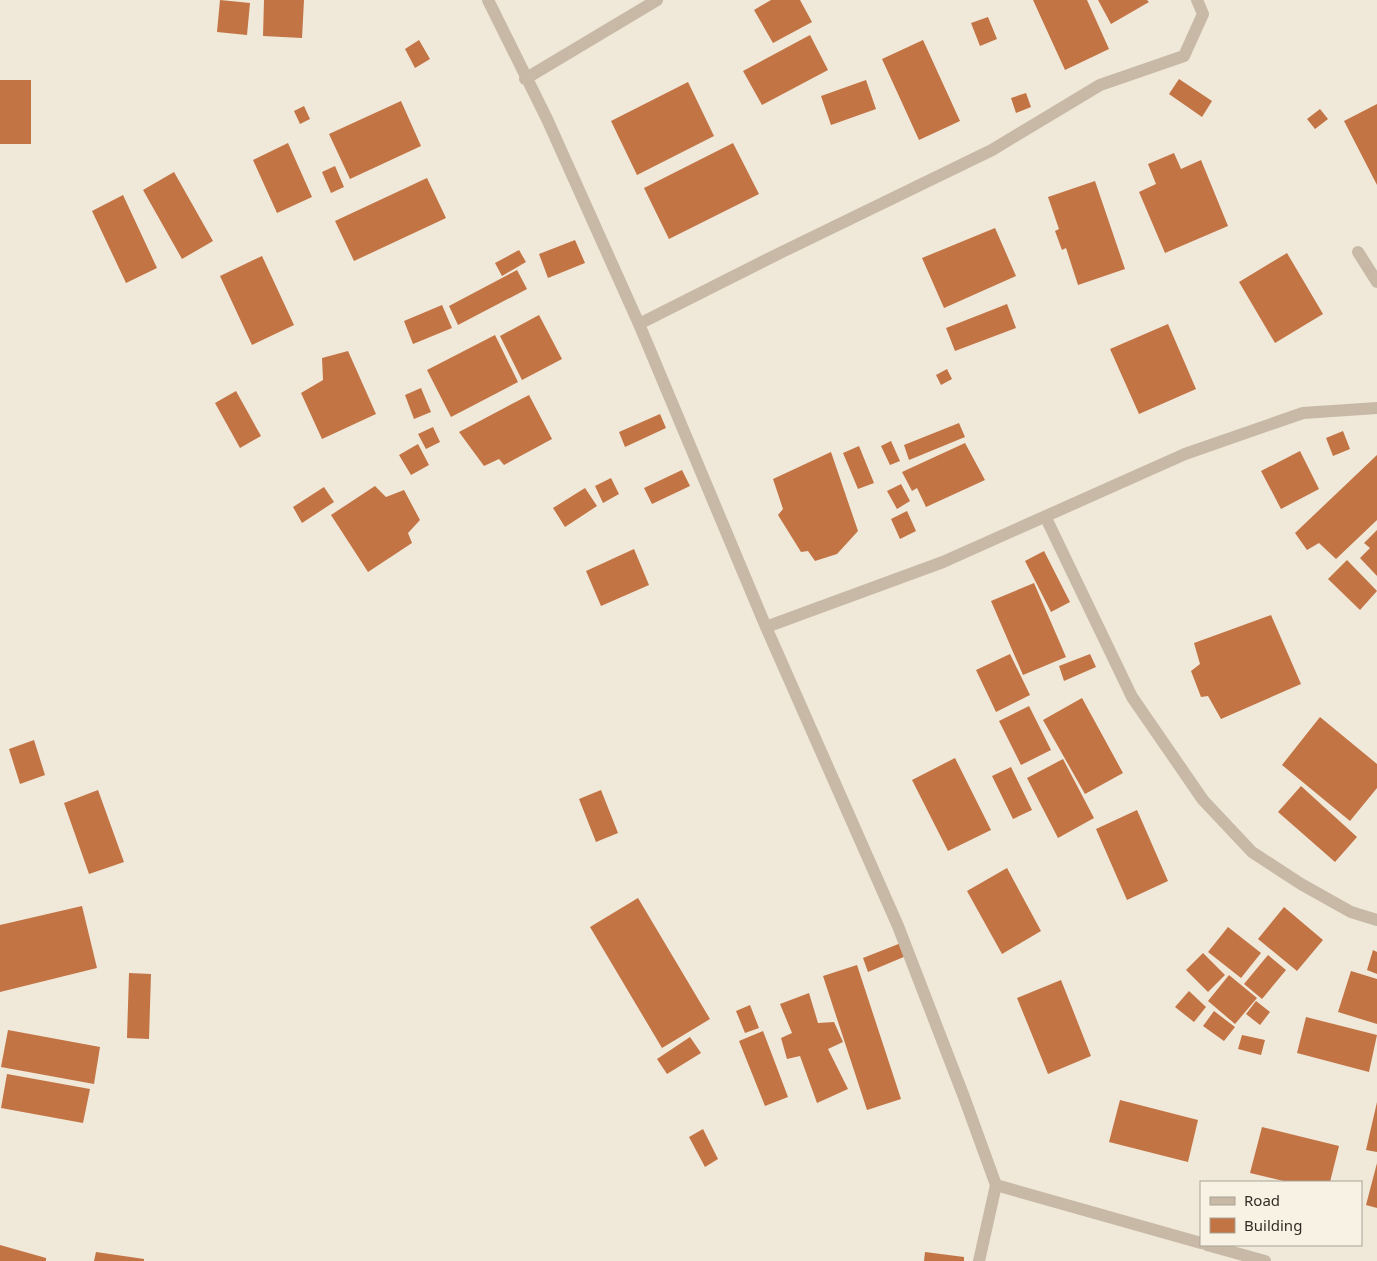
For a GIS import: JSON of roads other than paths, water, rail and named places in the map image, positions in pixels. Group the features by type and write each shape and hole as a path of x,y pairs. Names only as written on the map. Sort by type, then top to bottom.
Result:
{"street":[{"path":"488,0 547,119 639,324 766,627 898,926 996,1185 980,1261"},
{"path":"526,79 657,0"},
{"path":"639,324 784,250 992,150 1100,85 1184,56 1203,14 1197,0"},
{"path":"1358,252 1377,282"},
{"path":"766,627 943,562 1046,518 1185,454 1303,413 1377,408"},
{"path":"1046,518 1132,697 1203,800 1252,852 1302,884 1352,912 1377,920"},
{"path":"996,1185 1200,1243"},
{"path":"1211,1246 1265,1261"}]}
